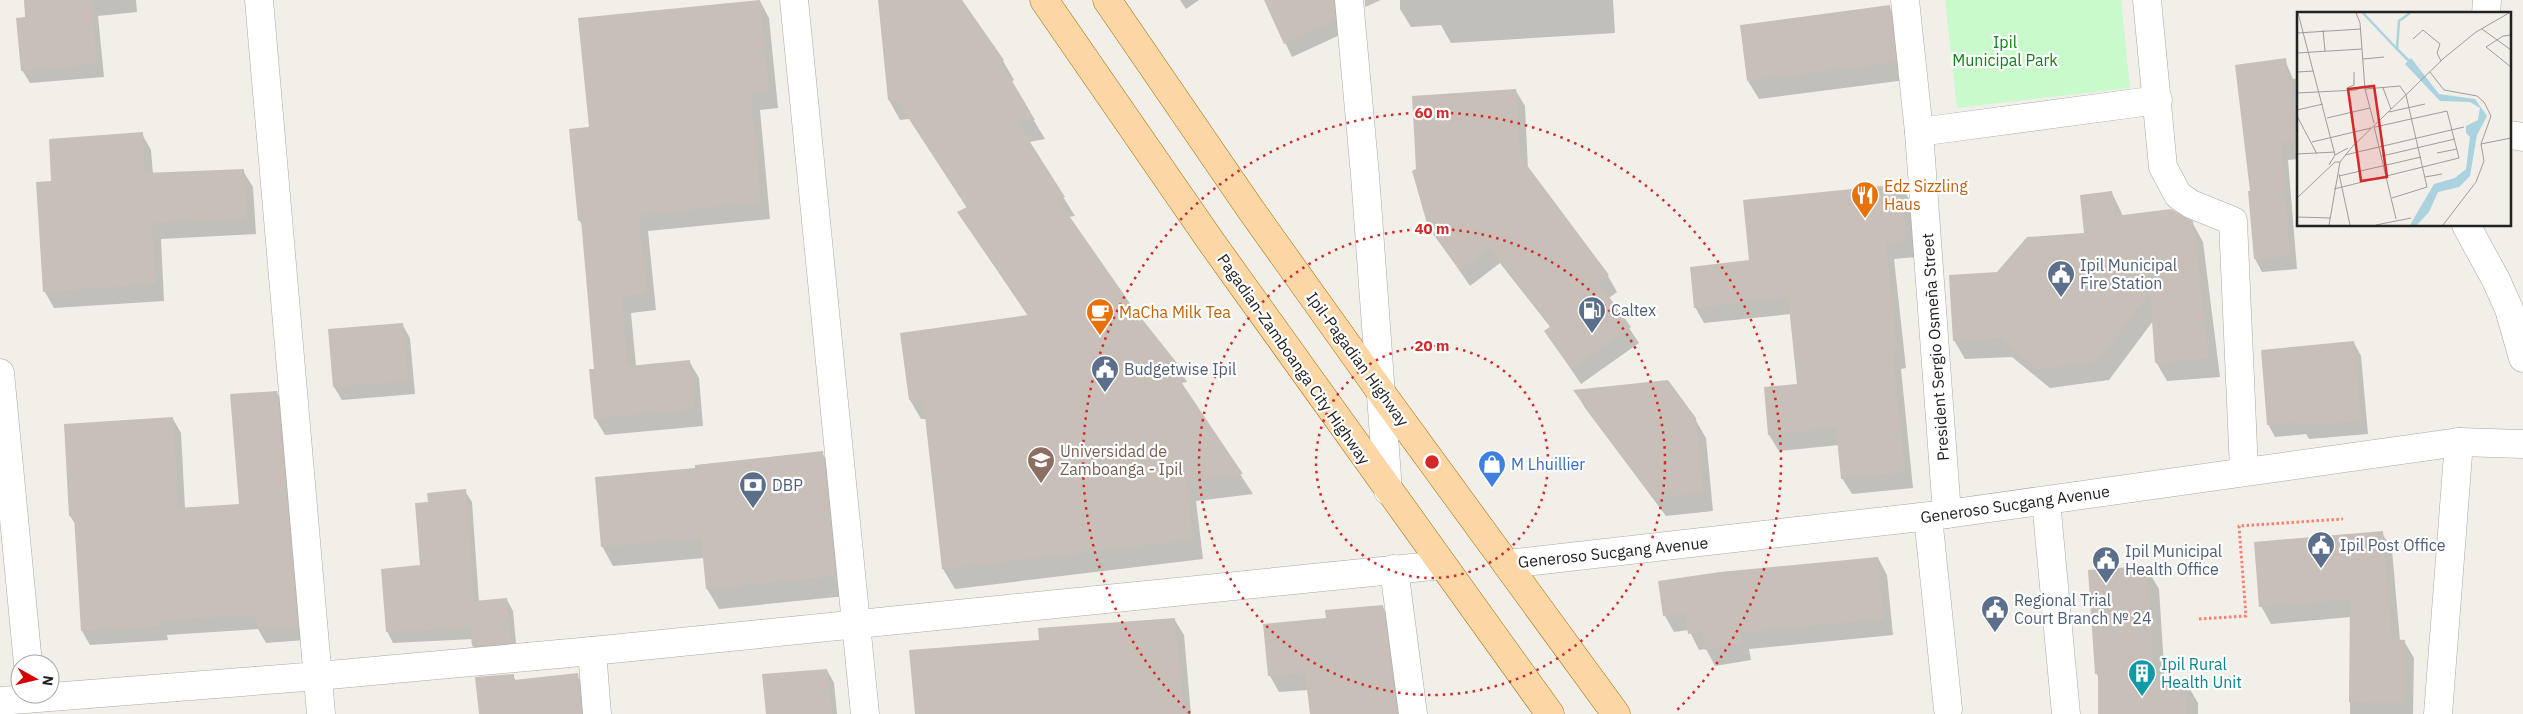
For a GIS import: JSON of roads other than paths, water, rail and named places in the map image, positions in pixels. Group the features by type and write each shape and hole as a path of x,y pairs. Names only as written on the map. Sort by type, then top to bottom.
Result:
{"main road":[{"name":"Pagadian-Zamboanga City Highway","path":"1044,0 1212,243 1388,492 1550,714"},
{"name":"Ipil-Pagadian Highway","path":"1107,0 1251,210 1383,395 1616,714"}],"street":[{"path":"259,0 321,714"},
{"path":"794,0 865,714"},
{"path":"1349,0 1383,395 1388,492"},
{"name":"President Sergio Osmeña Street","path":"1905,0 1918,132 1948,710"},
{"path":"2147,0 2163,167 2178,195 2191,204 2233,221 2244,470"},
{"path":"1918,132 2158,100"},
{"path":"2510,135 2523,137"},
{"path":"2467,226 2496,280 2509,309 2523,358"},
{"path":"0,374 27,654"},
{"path":"2438,714 2459,442"},
{"name":"Generoso Sucgang Avenue","path":"1507,564 1937,515 2046,501 2244,470 2459,442 2523,444"},
{"path":"2046,501 2066,714"},
{"path":"60,699 592,651 1442,565"},
{"path":"1394,569 1413,714"},
{"path":"592,651 597,714"}],"place":[{"name":"Edz Sizzling Haus","path":"1865,219"},
{"name":"Ipil Municipal Fire Station","path":"2061,298"},
{"name":"Caltex","path":"1592,334"},
{"name":"MaCha Milk Tea","path":"1100,336"},
{"name":"Budgetwise Ipil","path":"1105,393"},
{"name":"Universidad de Zamboanga - Ipil","path":"1041,484"},
{"name":"M Lhuillier","path":"1492,488"},
{"name":"DBP","path":"753,509"},
{"name":"Ipil Post Office","path":"2321,569"},
{"name":"Ipil Municipal Health Office","path":"2106,584"},
{"name":"Regional Trial Court Branch № 24","path":"1995,633"},
{"name":"Ipil Rural Health Unit","path":"2142,697"}],"park label":[{"name":"Ipil Municipal Park","path":"2005,51"}]}
